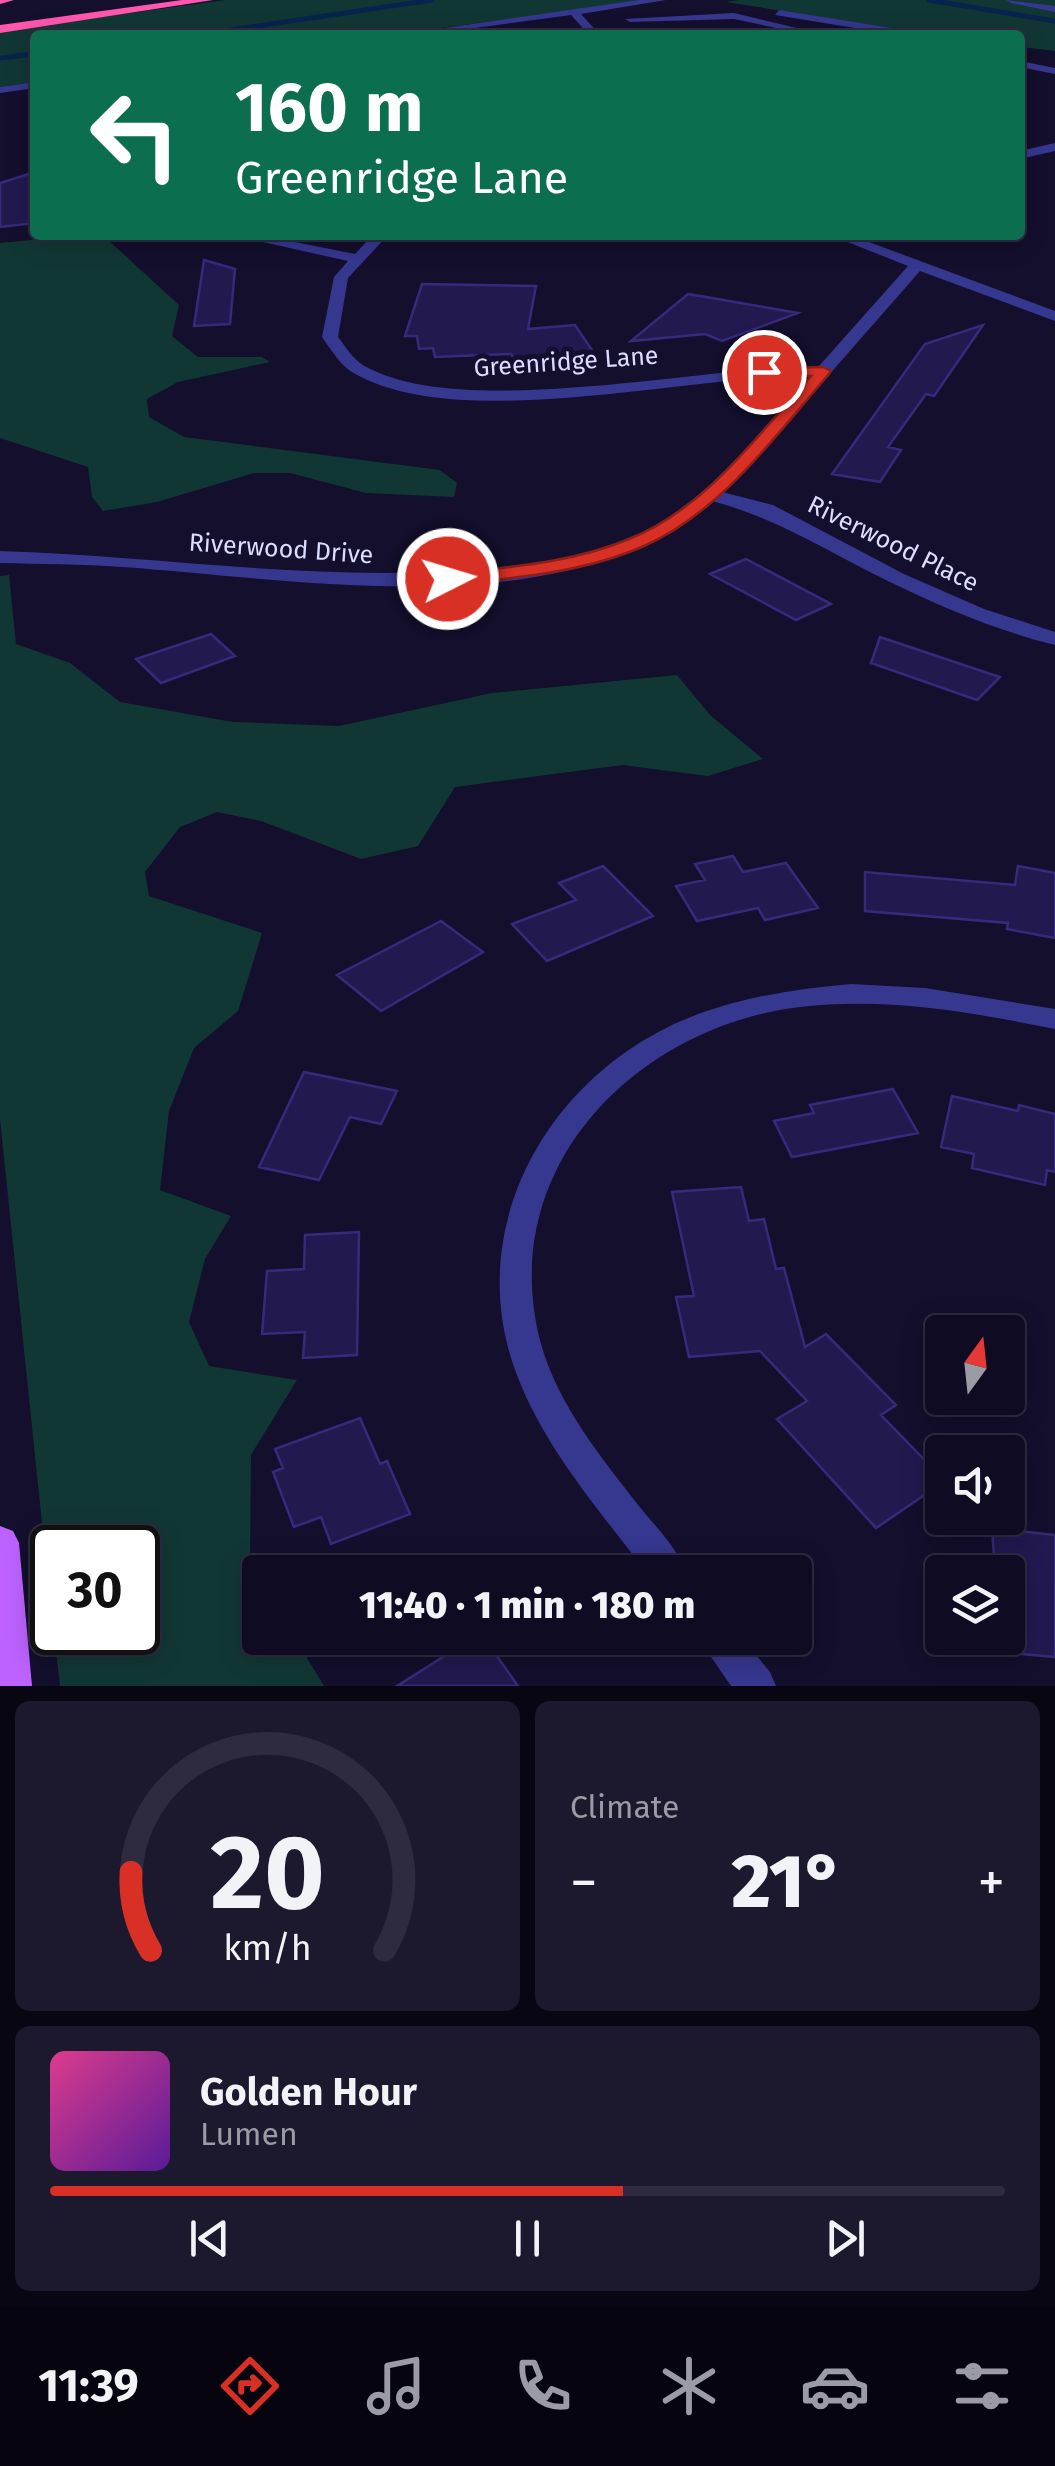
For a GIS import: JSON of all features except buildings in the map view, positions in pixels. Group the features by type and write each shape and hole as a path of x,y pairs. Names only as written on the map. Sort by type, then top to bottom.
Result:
{"highway":[{"path":"0,1 8,0"},
{"path":"0,29 207,0"}],"main road":[{"path":"0,1543 12,1686"}],"street":[{"path":"439,30 662,0"},
{"path":"1011,0 1055,10"},
{"path":"714,2 884,30"},
{"path":"574,12 591,30"},
{"path":"624,20 734,16 800,30 839,23"},
{"path":"585,22 604,20"},
{"path":"1025,52 1038,54"},
{"path":"1025,65 1055,71"},
{"path":"1033,82 1055,81"},
{"path":"1025,155 1055,146"},
{"path":"264,240 356,258"},
{"name":"Greenridge Lane","path":"376,240 341,277 330,327 333,345 345,360 363,370 410,387 506,396 740,372 823,371"},
{"path":"850,240 1055,316"},
{"name":"Riverwood Drive","path":"0,558 121,561 338,581 469,578 530,570 624,548 681,518 736,470 917,265"},
{"name":"Riverwood Place","path":"710,494 766,509 897,578 977,613 1055,639"},
{"path":"655,1555 564,1433 537,1380 520,1328 515,1293 521,1223 536,1177 564,1124 604,1079 634,1056 662,1040 757,1006 829,994 906,994 1055,1019"},
{"path":"731,1655 756,1686"}],"green space":[{"path":"225,0 650,0 425,30 30,30 30,83 0,87 0,31"},
{"path":"1055,0 1055,51 1025,48 1025,30 903,30 726,2"},
{"path":"108,240 179,305 172,336 198,357 262,357 270,362 178,382 147,399 149,417 184,437 440,470 457,483 454,497 366,493 290,473 254,473 157,502 103,511 92,497 88,467 0,438 0,243"},
{"path":"9,575 16,644 70,663 120,702 233,722 339,726 492,693 677,675 710,715 763,759 708,776 622,765 455,787 418,846 361,859 261,821 217,812 180,827 145,872 149,896 262,933 238,1011 194,1048 169,1111 160,1190 231,1216 205,1259 189,1322 209,1366 297,1380 251,1455 250,1555 242,1555 242,1655 305,1655 324,1686 60,1686 56,1655 160,1655 160,1525 42,1525 0,1119 0,576"}],"waterway":[{"path":"231,30 432,0"},
{"path":"929,0 1055,21"},
{"path":"0,58 30,55"}],"route":[{"path":"448,579 530,570 607,554 640,542 681,518 736,470 823,371 764,372"}]}
